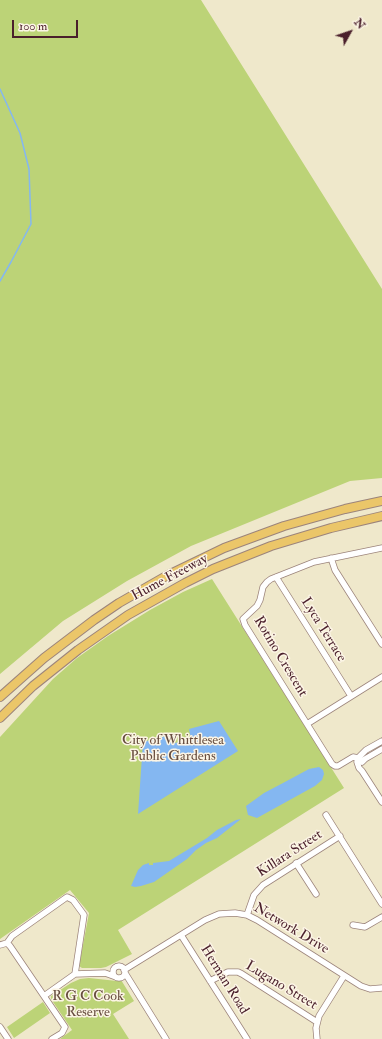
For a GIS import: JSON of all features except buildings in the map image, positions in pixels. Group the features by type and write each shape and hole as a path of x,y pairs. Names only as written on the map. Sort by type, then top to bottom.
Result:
{"highway":[{"name":"Hume Freeway","path":"0,697 44,658 83,628 119,603 168,575 224,548 284,526 345,509 382,501"},
{"name":"Hume Freeway","path":"0,718 33,686 78,650 128,615 185,583 213,569 271,546 331,528 382,516"}],"street":[{"name":"Rotino Crescent","path":"359,761 347,761 335,766 243,621 244,617 257,606 265,584 269,580 308,564 382,548"},
{"path":"332,558 335,570 382,644"},
{"name":"Lyca Terrace","path":"276,577 350,696"},
{"path":"307,724 382,677"},
{"path":"382,741 366,750 359,761 366,782 382,802"},
{"path":"359,761 382,749"},
{"path":"326,815 382,904"},
{"name":"Killara Street","path":"247,915 254,895 260,888 340,836"},
{"path":"296,864 316,894"},
{"path":"0,944 7,943 12,936 67,897 73,900 84,915 75,974"},
{"name":"Network Drive","path":"121,974 205,920 220,914 236,913 247,915 365,988 382,988"},
{"path":"353,924 365,927 382,917"},
{"name":"Herman Road","path":"181,935 247,1039"},
{"path":"7,943 65,1027 62,1033 52,1039"},
{"path":"105,973 116,966 121,966 121,974"},
{"path":"114,968 113,973 121,974 130,983 166,1039"},
{"name":"Lugano Street","path":"210,981 228,972 242,974 317,1022"},
{"path":"44,996 75,974 121,974"},
{"path":"317,1039 317,1022 344,976"},
{"path":"0,1027 8,1039"}],"green space":[{"path":"0,0 201,0 382,289 382,478 350,481 191,546 127,581 63,621 0,674"},
{"name":"City of Whittlesea Public Gardens","path":"212,579 344,788 118,930 132,954 106,967 82,968 79,966 89,913 70,890 0,939 0,737 53,679 77,658 108,636 150,610 183,592"},
{"name":"R G C Cook Reserve","path":"118,975 134,1001 113,1014 129,1039 60,1039 72,1030 51,999 51,996 80,979 89,978 117,981"},
{"path":"43,1002 50,1013 14,1038 7,1027"}],"water":[{"path":"219,721 238,751 138,814 143,742 173,734 175,743 191,739 189,729"},
{"path":"319,767 323,770 324,774 322,780 315,786 257,818 248,815 246,806 264,793 309,769"},
{"path":"241,819 217,838 206,843 187,859 154,882 141,886 131,886 138,870 143,865 149,863 149,865 153,865 153,863 169,861 207,838 217,830"}],"waterway":[{"path":"0,89 20,133 29,169 31,224 0,281"}]}
